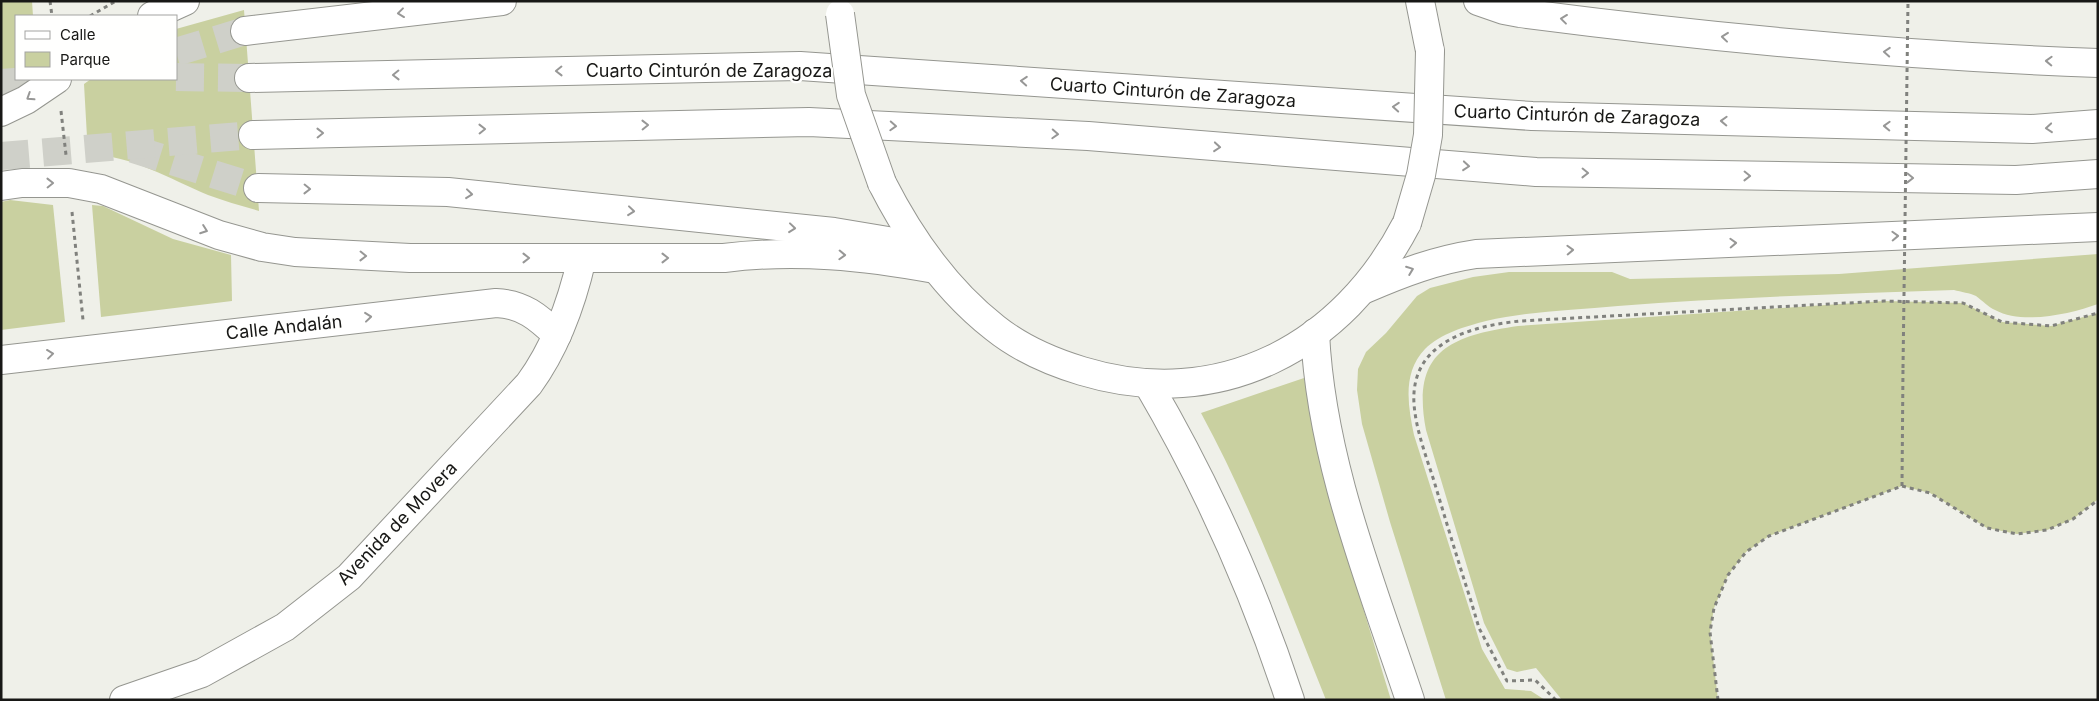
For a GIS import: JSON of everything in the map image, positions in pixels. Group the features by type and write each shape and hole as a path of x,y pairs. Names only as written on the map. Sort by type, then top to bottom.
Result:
{"main road":[{"path":"154,15 185,1"},
{"path":"245,31 502,1"},
{"path":"840,7 851,95 882,183 918,246 935,270 963,300 995,329 1024,348 1064,366 1106,378 1148,384 1219,378 1250,368 1290,351 1342,312 1365,289 1389,255 1407,223 1421,175 1428,135 1430,51 1420,1"},
{"path":"1478,1 1504,10 1530,14 1851,49 1946,57 2098,63"},
{"name":"Cuarto Cinturón de Zaragoza","path":"248,78 800,66 1532,116 2032,130 2098,124"},
{"path":"1,112 26,100 56,80"},
{"path":"254,134 809,122 1088,136 1536,172 2016,180 2098,174"},
{"path":"1,186 22,183 69,182 102,189 219,235 262,247 295,252 410,258 724,258 759,254 847,255 935,270"},
{"path":"258,188 448,192 824,231 918,246"},
{"path":"1365,289 1445,259 1476,254 2098,228"},
{"name":"Avenida de Movera","path":"124,700 202,673 285,627 348,577 530,384 548,356 567,311 582,258"},
{"name":"Calle Andalán","path":"1,360 496,303 520,306 534,314 557,335"},
{"path":"1316,333 1317,368 1328,438 1346,507 1410,700"},
{"path":"1148,384 1196,472 1232,551 1278,663 1290,700"}],"path":[{"path":"50,1 52,15"},
{"path":"92,15 116,1"},
{"path":"1902,486 1908,1"},
{"path":"60,106 66,160"},
{"path":"71,207 83,322"},
{"path":"1556,700 1535,680 1507,681 1479,628 1420,436 1415,410 1416,380 1423,363 1443,343 1470,330 1520,321 1884,301 1963,303 2002,322 2051,326 2098,313"},
{"path":"1718,700 1710,632 1714,608 1728,575 1746,552 1769,536 1902,486 1930,493 1987,528 2017,534 2047,530 2073,519 2098,500"}],"green space":[{"path":"1,1 32,1 33,15 15,15 15,76 1,84"},
{"path":"244,10 259,211 208,195 134,163 103,156 88,155 84,84 90,80 178,80 178,28"},
{"path":"10,200 53,205 65,322 1,330 1,202"},
{"path":"92,205 103,206 173,239 231,255 232,301 101,317"},
{"path":"2098,254 2098,304 2046,316 2019,317 2006,314 1992,309 1976,296 1954,290 1786,296 1660,303 1519,315 1470,325 1438,339 1425,349 1418,358 1410,379 1409,401 1414,435 1482,649 1505,689 1531,691 1545,700 1446,700 1390,522 1362,424 1357,390 1358,369 1366,352 1386,333 1417,296 1430,288 1473,277 1509,272 1612,272 1630,279 1839,274"},
{"path":"1884,301 1963,303 2002,322 2051,326 2098,313 2097,500 2073,519 2047,530 2017,534 1987,528 1930,493 1902,486 1769,536 1746,552 1728,575 1714,608 1710,632 1718,700 1562,700 1536,668 1517,672 1507,669 1484,623 1426,430 1423,404 1424,382 1430,365 1440,353 1455,343 1472,336 1518,326"},
{"path":"1304,378 1340,532 1391,700 1326,700 1252,519 1201,413"}],"tunnel":[{"path":"178,51 245,31"},
{"path":"178,77 249,78"},
{"path":"1,83 41,80"},
{"path":"1,156 253,135"},
{"path":"133,149 258,188"}]}
